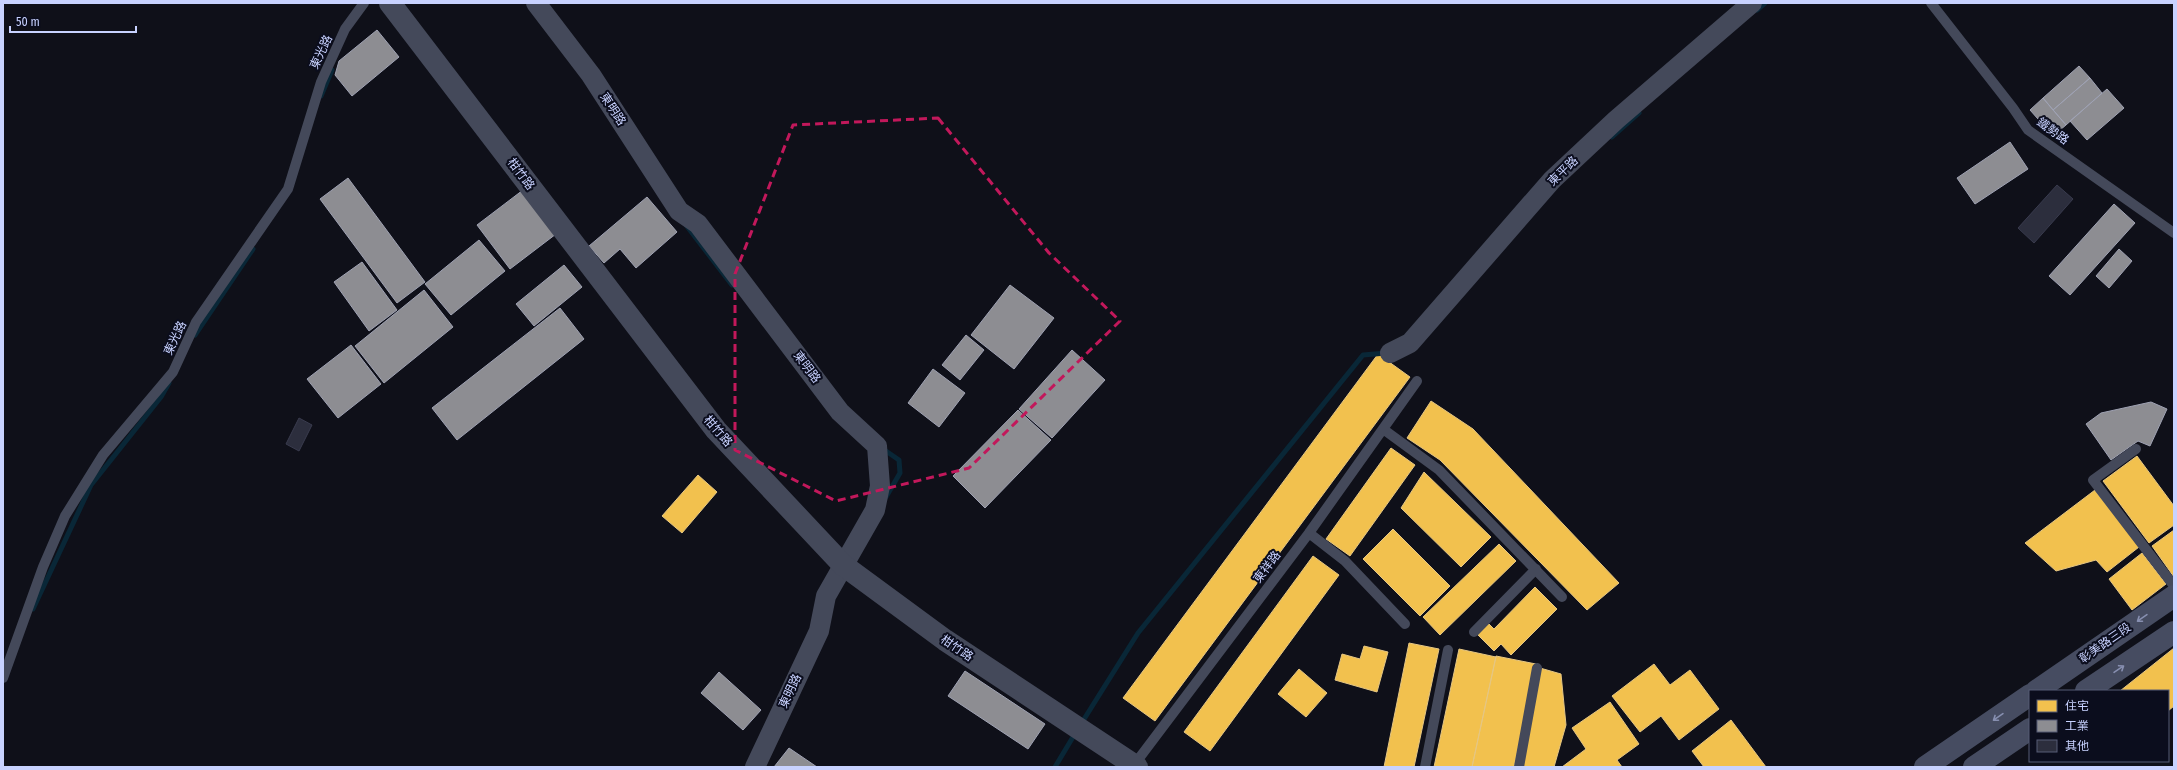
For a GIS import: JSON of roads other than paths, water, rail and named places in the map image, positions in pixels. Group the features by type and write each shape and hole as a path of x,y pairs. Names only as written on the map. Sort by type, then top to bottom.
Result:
{"main road":[{"name":"彰美路三段","path":"2037,690 2174,596"},
{"path":"2087,690 2174,632"},
{"path":"1925,767 2029,696"},
{"path":"1974,767 2029,730"}],"street":[{"name":"柑竹路","path":"390,3 716,430 843,565 945,640 1135,766"},
{"name":"東明路","path":"536,3 591,75 678,211 698,224 840,412 877,446 880,486 875,510 826,596 819,631 755,767"},
{"name":"東平路","path":"1390,353 1410,343 1552,180 1616,120 1752,3"}],"lane":[{"name":"東光路","path":"3,678 43,567 64,516 103,455 174,372 196,322 288,189 321,82 345,30 364,3"},
{"name":"鐵勢路","path":"1931,3 2013,108 2028,130 2174,233"},
{"name":"東祥路","path":"1135,766 1309,533 1417,381"},
{"path":"1383,429 1439,470 1562,597"},
{"path":"2136,449 2093,480 2174,586"},
{"path":"1309,533 1345,561 1405,624"},
{"path":"1474,632 1536,569"},
{"path":"1425,767 1448,650"},
{"path":"1519,767 1537,668"}],"waterway":[{"path":"1757,10 1765,3"},
{"path":"321,96 332,70"},
{"path":"1612,137 1639,113"},
{"path":"686,225 732,285"},
{"path":"195,335 253,249"},
{"path":"1081,724 1138,633 1363,355 1386,353"},
{"path":"33,609 91,485 161,397 169,383"},
{"path":"883,449 899,460 900,473 886,497"},
{"path":"1055,767 1076,732"}]}
